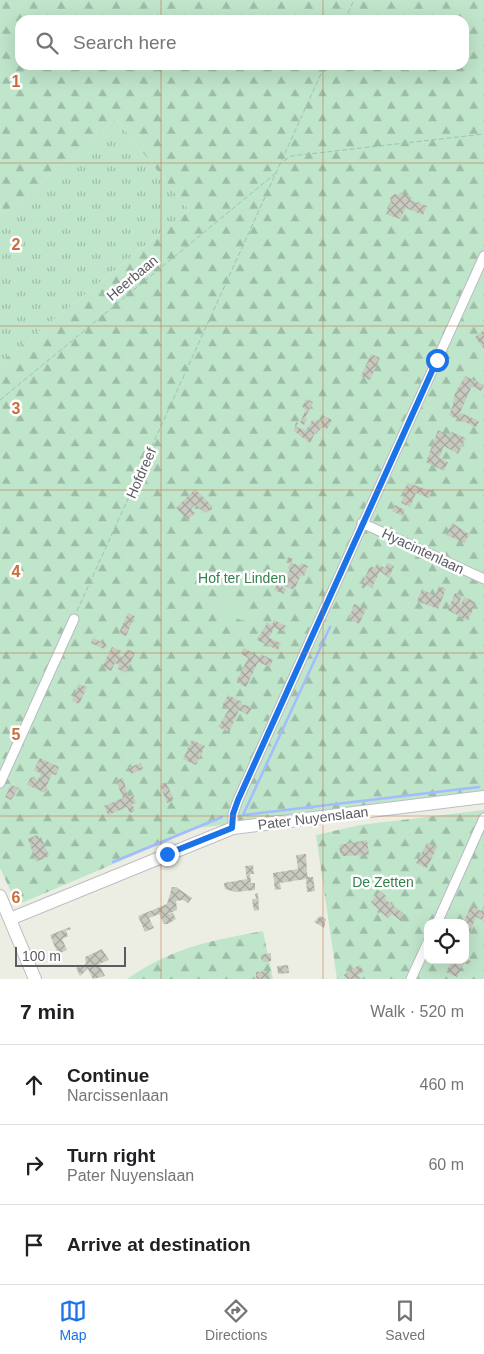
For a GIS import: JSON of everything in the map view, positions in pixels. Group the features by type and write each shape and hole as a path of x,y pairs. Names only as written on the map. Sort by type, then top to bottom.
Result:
{"street":[{"path":"232,828 233,814 238,800 484,256"},
{"name":"Hyacintenlaan","path":"362,523 484,579"},
{"path":"0,783 74,619"},
{"name":"Pater Nuyenslaan","path":"10,919 232,828 484,797"},
{"path":"439,919 484,818"},
{"path":"0,896 35,979"},
{"path":"411,979 424,951"}],"path":[{"path":"347,15 354,0"},
{"name":"Hofdreef","path":"74,619 323,70"},
{"path":"282,163 291,156 484,134"},
{"name":"Heerbaan","path":"0,400 278,172"}],"green space":[{"name":"Hof ter Linden","path":"0,0 484,0 484,793 198,828 17,905 0,868 0,363 189,210 116,119 4,213 0,203"},
{"path":"116,119 189,210 0,363 0,203 4,213"},
{"path":"224,599 248,610 243,621 219,611"},
{"name":"De Zetten","path":"484,810 484,979 337,979 316,835 360,825"},
{"path":"263,931 273,979 127,979 160,959 176,952 209,942"}],"building":[{"path":"400,192 412,197 410,200 427,206 423,215 406,208 400,219 386,214 391,202 390,197 395,194 399,195"},
{"path":"484,330 484,349 475,337"},
{"path":"371,354 380,358 370,380 361,376"},
{"path":"465,376 484,385 481,391 472,386 457,419 449,415 455,393"},
{"path":"306,399 313,402 305,418 307,419 304,425 300,423 306,409 302,407"},
{"path":"461,413 477,420 479,422 476,427 458,419"},
{"path":"322,415 332,420 327,429 322,427 315,433 310,443 294,431 296,422 298,423 296,427 307,431 312,420 315,422 317,419 321,423"},
{"path":"438,430 448,435 452,432 466,438 458,454 444,446 439,458 448,462 444,471 426,462"},
{"path":"408,483 432,491 429,498 416,493 410,507 401,503 404,496 402,493"},
{"path":"195,489 212,506 212,509 205,513 195,505 191,509 195,513 188,520 176,508"},
{"path":"395,505 405,510 403,516 392,511"},
{"path":"452,523 469,534 465,543 446,535"},
{"path":"288,557 293,559 291,563 300,566 301,563 308,566 304,576 301,575 294,590 283,585 290,569 288,568 290,564 286,562"},
{"path":"388,563 394,566 389,578 380,571 372,588 366,585 364,589 361,587 370,566 375,568 377,564 385,568"},
{"path":"277,584 286,589 284,594 274,590"},
{"path":"439,586 446,589 438,609 417,601 422,589 435,596"},
{"path":"455,593 462,596 459,603 461,604 464,597 476,602 468,621 448,610"},
{"path":"354,604 366,609 359,624 349,619"},
{"path":"128,613 135,616 126,636 119,633"},
{"path":"274,620 286,626 283,632 274,628 269,638 281,643 278,650 257,640 267,623 272,625"},
{"path":"93,638 106,644 104,649 91,643"},
{"path":"112,647 121,651 119,655 123,657 127,649 135,653 126,673 118,669 119,665 115,663 111,671 102,667"},
{"path":"244,648 259,657 261,654 273,660 270,667 258,662 246,687 236,682 248,658 241,654"},
{"path":"79,684 87,687 79,704 72,701"},
{"path":"228,695 242,702 241,704 252,707 248,715 239,710 229,732 218,727 229,709 222,706"},
{"path":"192,740 205,746 196,765 183,759"},
{"path":"40,758 59,767 56,775 52,774 46,787 49,791 46,793 27,785 31,777 38,780 41,774 34,770"},
{"path":"141,763 143,769 131,774 128,768"},
{"path":"123,778 128,796 133,795 136,803 132,804 135,811 130,813 127,807 108,815 104,806 123,798 116,781"},
{"path":"166,782 174,800 167,803 160,785"},
{"path":"11,785 19,788 11,800 5,797"},
{"path":"37,835 39,838 41,837 49,856 36,862 28,839"},
{"path":"367,840 369,855 342,856 339,845"},
{"path":"427,843 437,847 427,868 416,863"},
{"path":"306,854 307,873 308,877 313,877 315,891 307,892 306,879 280,883 281,889 275,890 273,873 298,869 296,855"},
{"path":"253,865 254,874 250,874 251,883 255,883 255,890 235,892 225,889 224,883 247,879 245,866"},
{"path":"172,887 176,887 192,898 188,903 183,900 176,901 177,910 168,914 173,913 176,919 168,924 164,924 159,914 149,918 154,928 145,932 138,916 167,904"},
{"path":"380,891 386,896 385,899 405,915 401,921 392,914 388,918 381,912 380,914 377,912 379,910 371,902"},
{"path":"258,893 259,910 254,911 252,899 256,899 255,894"},
{"path":"471,906 481,911 484,906 482,920 476,917 469,934 469,919 465,919"},
{"path":"320,916 326,919 324,928 314,922"},
{"path":"70,927 71,929 66,931 68,936 62,939 67,950 58,954 50,935"},
{"path":"102,949 109,960 99,964 105,976 93,979 88,969 80,976 76,968 86,964 85,957"},
{"path":"271,953 271,961 264,962 261,959 261,955"},
{"path":"450,964 464,964 457,977 446,972"},
{"path":"288,965 289,973 278,974 277,966"},
{"path":"359,965 364,971 358,975 361,979 347,979 344,975"},
{"path":"269,971 270,979 256,979 256,972"}],"waterway":[{"path":"330,627 243,815 479,787"},
{"path":"113,862 222,817"}],"route":[{"path":"167,854 232,828 235,806 437,360"}]}
